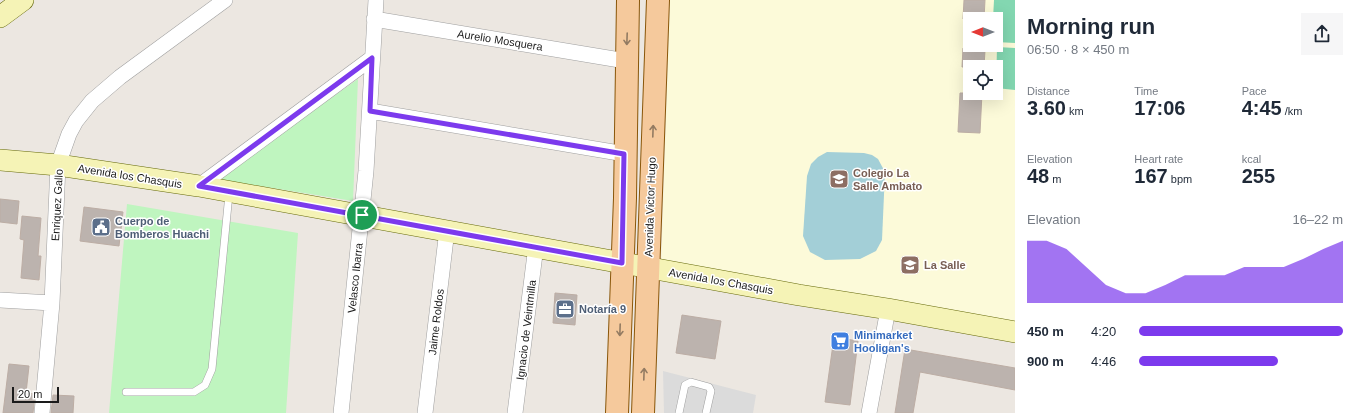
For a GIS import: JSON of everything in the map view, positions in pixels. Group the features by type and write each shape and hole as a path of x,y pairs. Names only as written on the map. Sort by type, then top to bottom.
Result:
{"main road":[{"path":"0,17 23,0"},
{"path":"617,413 628,0"},
{"name":"Avenida Victor Hugo","path":"643,413 658,0"},
{"name":"Avenida los Chasquis","path":"0,160 58,165 199,186 536,246 648,268 1015,332"}],"street":[{"name":"Enriquez Gallo","path":"42,413 52,303 58,165 72,127 92,101 120,77 225,0"},
{"name":"Velasco Ibarra","path":"341,413 362,215 370,111 376,0"},
{"name":"Aurelio Mosquera","path":"374,19 626,61"},
{"path":"199,186 372,58"},
{"path":"370,111 624,154"},
{"name":"Jaime Roldos","path":"425,413 447,230"},
{"name":"Ignacio de Veintmilla","path":"515,413 536,246"},
{"path":"0,300 52,303"},
{"path":"869,413 888,309"}],"lane":[{"path":"126,392 194,392 205,385 212,369 229,192"},
{"path":"679,413 685,385 691,382 705,385 709,387 711,391 706,413"}],"shaded area":[{"name":"Colegio La Salle Ambato","path":"670,0 1015,0 1015,327 661,265"},
{"path":"663,371 756,395 753,413 664,413"}],"green space":[{"path":"994,0 1015,0 1015,43 1003,42 1003,12 993,12"},
{"path":"1003,47 1015,48 1015,90 1003,89 1003,60 997,60 997,52 1003,52"},
{"path":"358,79 353,201 216,179"},
{"path":"127,204 298,233 286,413 109,413"}],"water":[{"path":"827,152 864,153 872,155 878,159 885,172 882,240 876,251 860,259 825,260 810,252 803,236 807,176 811,164 818,157"}],"building":[{"path":"964,0 985,0 984,12 963,12"},
{"path":"963,48 963,52 985,52 984,60 963,60 962,67"},
{"path":"960,93 963,93 963,100 982,100 980,133 958,132"},
{"path":"0,199 19,201 17,224 0,222"},
{"name":"Cuerpo de Bomberos Huachi","path":"84,207 123,212 119,246 80,241"},
{"path":"22,216 41,218 38,256 41,256 39,280 21,278 24,240 20,239"},
{"name":"Notaría 9","path":"555,293 577,295 575,325 553,323"},
{"path":"682,315 721,321 715,359 676,353"},
{"path":"834,337 858,341 850,405 825,402"},
{"path":"905,349 1015,368 1015,390 920,372 913,413 895,413"},
{"path":"9,364 29,366 26,393 35,394 33,413 3,413"},
{"path":"53,395 74,396 73,413 51,413"}],"place":[{"name":"Colegio La Salle Ambato","path":"839,179"},
{"name":"Cuerpo de Bomberos Huachi","path":"101,227"},
{"name":"La Salle","path":"910,265"},
{"name":"Notaría 9","path":"565,309"},
{"name":"Minimarket Hooligan's","path":"840,341"}],"route":[{"path":"372,58 370,111 624,154 625,198 622,263 362,215 199,186 372,58"}]}
